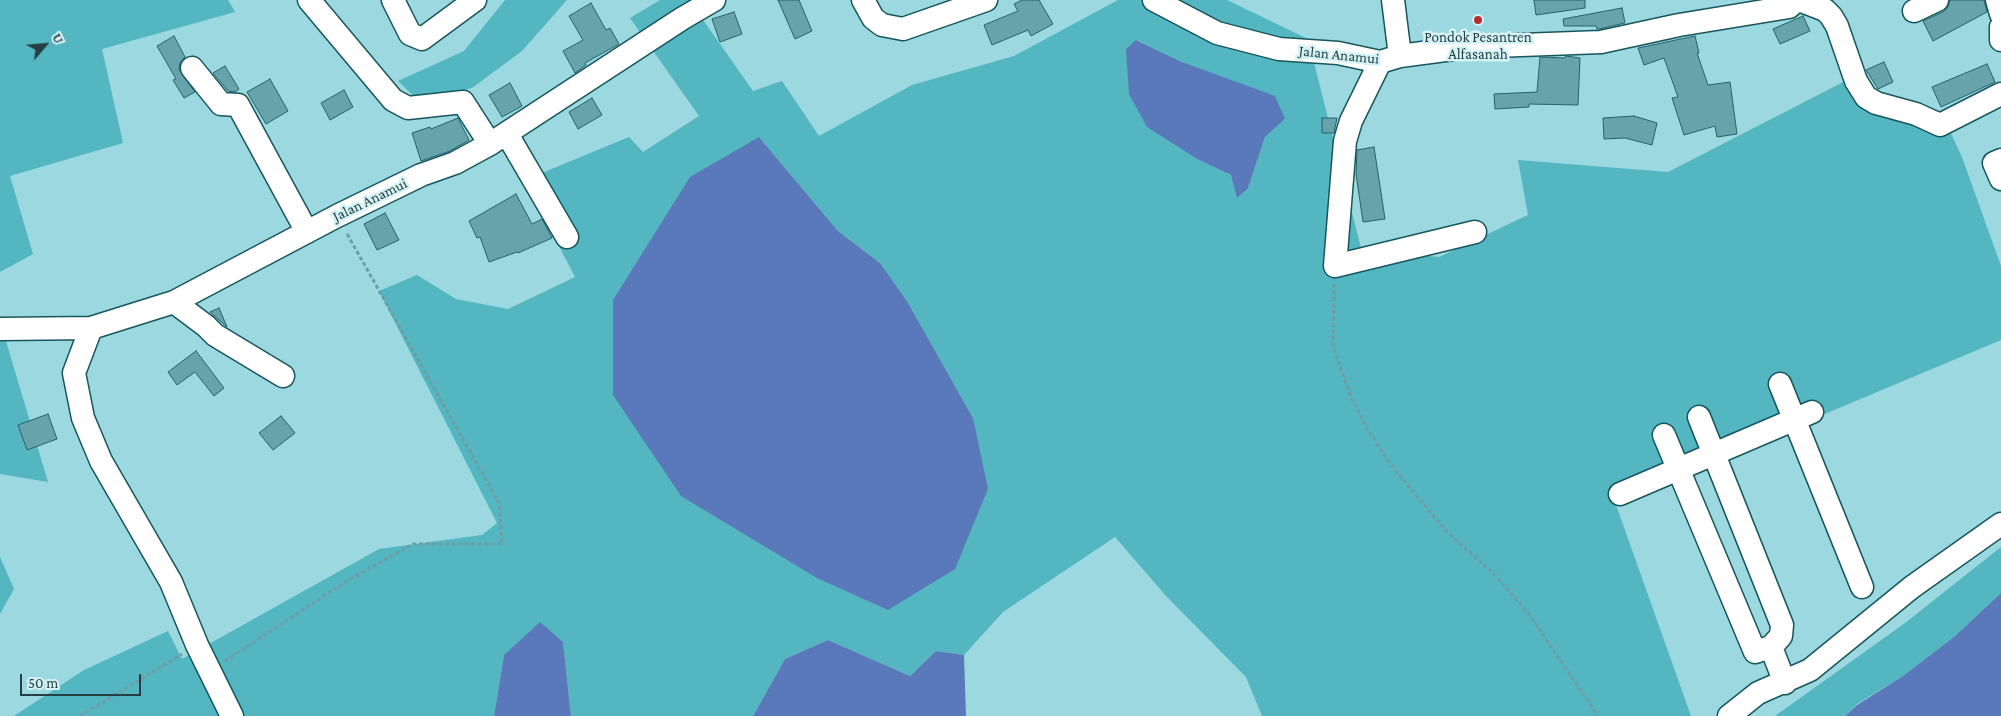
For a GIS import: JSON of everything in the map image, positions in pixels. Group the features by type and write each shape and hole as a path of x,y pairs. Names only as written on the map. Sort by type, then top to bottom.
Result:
{"street":[{"path":"310,0 393,100 408,108 463,102 499,139 567,237"},
{"path":"392,0 410,34 422,39 470,1"},
{"name":"Jalan Anamui","path":"0,328 91,328 174,302 337,216 422,175 455,164 499,139 683,18 714,0"},
{"path":"863,0 873,18 882,25 903,29 986,0"},
{"name":"Jalan Anamui","path":"1154,0 1217,33 1279,49 1390,59 1468,47 1601,42 1679,25 1789,7 1798,0"},
{"path":"1392,0 1390,59 1351,121 1345,141 1334,266 1475,232"},
{"path":"1798,0 1826,10 1831,16 1837,26 1856,81 1866,97 1876,103 1907,111 1940,125 2001,94"},
{"path":"1914,11 1937,0"},
{"path":"1997,0 2001,14"},
{"path":"2001,27 2001,40"},
{"path":"192,68 222,104 238,105 307,232"},
{"path":"2001,160 1994,163 2001,179"},
{"path":"174,302 215,335 284,376"},
{"path":"91,328 74,373 83,418 100,461 171,582 197,645 232,716"},
{"path":"1780,384 1804,416 1862,587"},
{"path":"1620,494 1804,416"},
{"path":"1664,435 1754,652 1770,647 1781,636 1782,625 1699,418"},
{"path":"1729,716 1758,693 1810,670 1912,587 2001,524"},
{"path":"1770,647 1785,682"}],"path":[{"path":"210,671 350,579 413,544 502,544 499,502 337,216"},
{"path":"1334,266 1332,347 1350,397 1368,430 1391,465 1446,531 1494,574 1529,614 1598,716"},
{"path":"80,716 197,645"}],"shaded area":[{"path":"0,0 228,0 235,12 102,49 123,143 10,176 33,254 0,272"},
{"path":"505,0 567,0 522,51 472,88 420,102 398,81 464,51"},
{"path":"660,0 689,0 753,91 782,81 819,136 912,85 1014,56 1118,0 1227,0 1308,39 1361,248 1439,257 1528,215 1518,160 1668,172 1857,75 1871,108 1946,123 1962,157 2001,266 2001,340 1615,502 1691,716 1262,716 1246,677 1167,597 1115,537 1003,612 964,655 936,651 910,676 828,640 785,659 753,716 571,716 563,642 504,655 494,716 14,716 84,670 168,631 182,659 379,549 482,535 497,523 379,291 417,275 456,299 508,309 575,277 525,180 629,137 643,152 699,116 630,18","holes":["1137,40 1182,62 1285,119 1265,137 1248,188 1231,175 1199,160","759,137 838,231 880,263 907,301 973,418"]},
{"path":"1136,40 1182,62 1275,96 1285,119 1265,137 1248,188 1237,198 1231,175 1199,160 1147,127 1129,94 1126,49"},
{"path":"759,137 838,231 880,263 907,301 973,418 988,489 955,569 888,610 817,578 681,496 613,395 613,300 690,177"},
{"path":"0,321 48,482 0,474"},
{"path":"2001,547 2001,593 1955,636 1903,676 1857,704 1845,716 1775,716 1905,623"},
{"path":"0,557 14,589 0,614"},
{"path":"2001,593 2001,716 1845,716 1857,705 1903,676 1955,636"},
{"path":"540,622 563,642 571,716 494,716 504,655"},
{"path":"828,640 910,676 936,651 964,655 966,716 753,716 785,659"}],"building":[{"path":"778,0 799,0 812,31 795,39"},
{"path":"1022,0 1039,0 1053,24 1031,36 1028,30 992,45 984,25 1018,11 1014,4"},
{"path":"1534,0 1585,0 1585,8 1536,15"},
{"path":"1950,0 1984,0 1987,12 1933,41 1923,21 1943,12 1948,7"},
{"path":"591,3 606,30 610,28 619,44 585,63 586,65 575,73 563,51 583,40 569,16"},
{"path":"1622,8 1625,23 1599,29 1596,26 1564,26 1563,19"},
{"path":"734,12 742,34 720,42 712,19"},
{"path":"1803,16 1810,31 1780,44 1773,29"},
{"path":"174,36 185,57 180,63 179,70 195,92 184,98 173,80 176,79 157,46"},
{"path":"1695,36 1699,53 1697,53 1708,85 1730,82 1737,134 1717,137 1715,126 1684,135 1672,98 1678,97 1664,58 1644,65 1638,48"},
{"path":"1566,56 1580,58 1578,105 1529,104 1529,107 1495,109 1494,94 1537,92 1540,57 1565,58"},
{"path":"1884,62 1893,82 1878,89 1866,70"},
{"path":"1987,64 1995,82 1941,107 1932,87"},
{"path":"225,66 239,89 235,92 228,91 213,73"},
{"path":"270,79 288,111 266,124 247,92"},
{"path":"510,83 522,106 502,117 489,95"},
{"path":"344,90 353,107 330,120 321,103"},
{"path":"592,98 602,115 578,129 569,112"},
{"path":"1634,116 1657,123 1652,145 1625,138 1604,139 1603,118"},
{"path":"458,118 469,140 450,151 421,161 412,133 430,127 431,129"},
{"path":"1322,118 1337,118 1334,133 1322,133"},
{"path":"1374,147 1385,219 1363,222 1356,174 1357,150"},
{"path":"516,194 532,224 542,219 552,238 518,253 489,262 480,237 477,238 469,221"},
{"path":"385,213 399,240 377,250 364,224"},
{"path":"219,308 227,327 210,312"},
{"path":"196,351 224,388 214,396 195,372 177,385 168,372"},
{"path":"48,414 57,439 27,450 18,425"},
{"path":"281,416 295,433 273,450 259,433"}],"place":[{"name":"Pondok Pesantren Alfasanah","path":"1478,20"}]}
